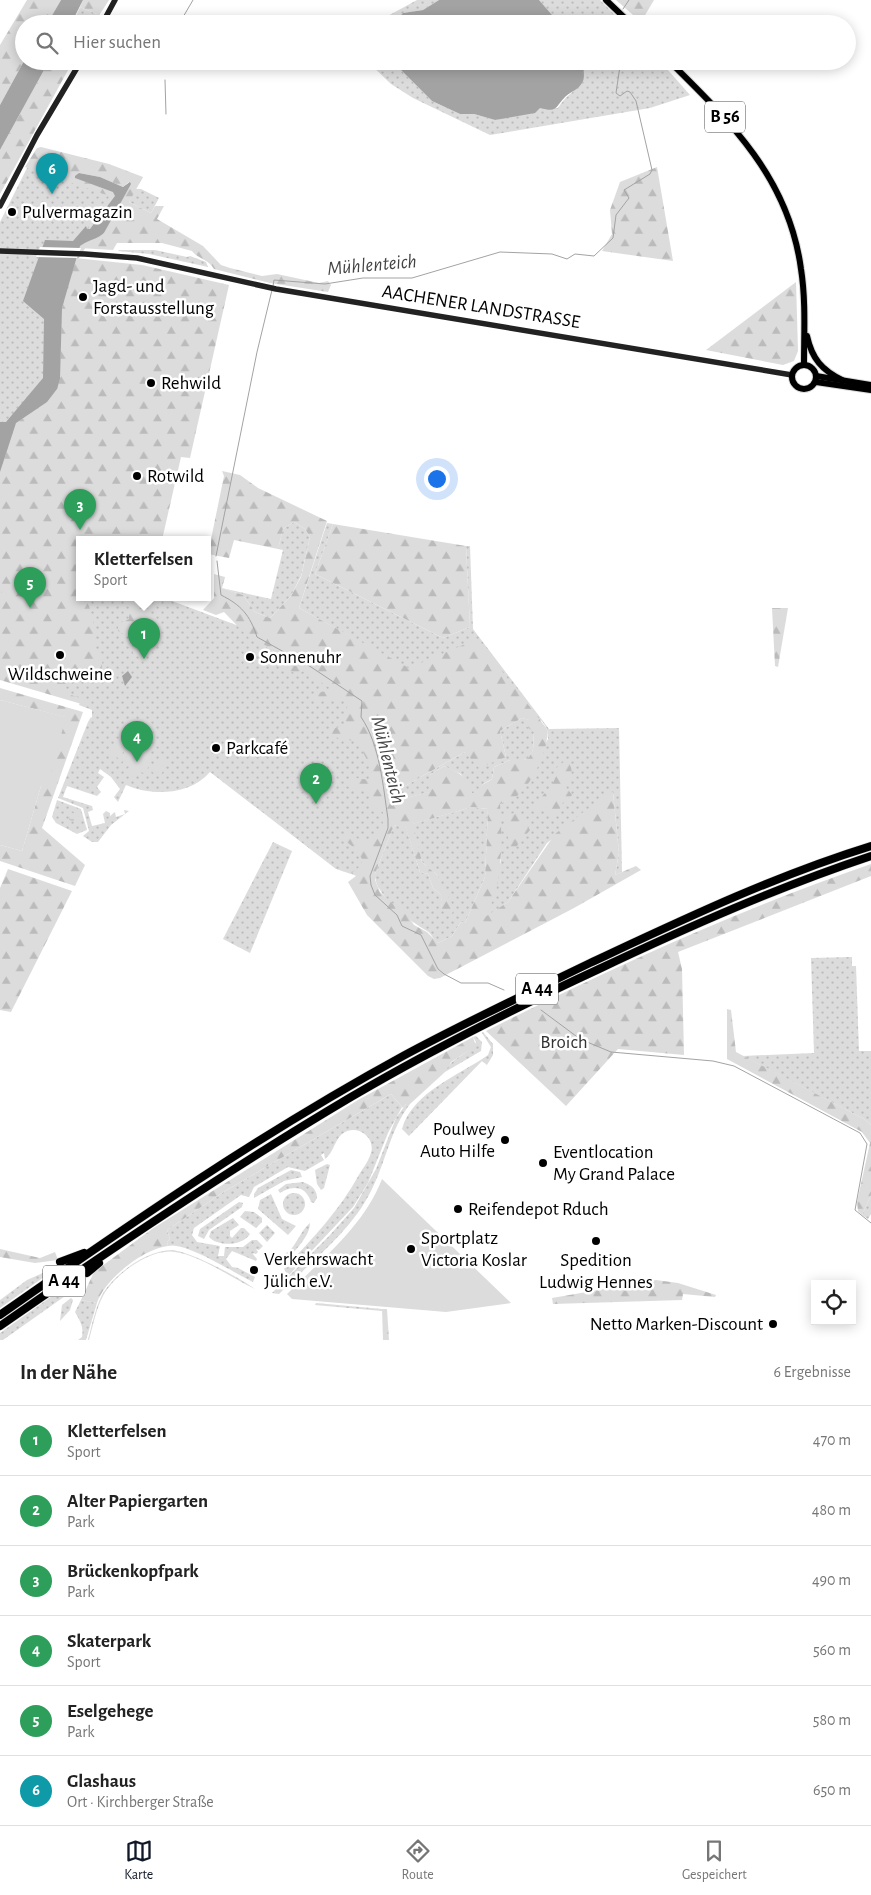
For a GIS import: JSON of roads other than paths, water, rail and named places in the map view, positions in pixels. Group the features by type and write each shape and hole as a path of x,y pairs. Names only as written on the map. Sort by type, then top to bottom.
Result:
{"highway":[{"name":"A 44","path":"0,1315 95,1248 254,1145 404,1056 670,925 757,888 871,846"},
{"name":"A 44","path":"0,1326 128,1237 353,1096 523,1004 675,933 871,856"},
{"path":"87,1273 128,1237"},
{"path":"60,1262 95,1248"}],"main road":[{"path":"107,15 115,0"},
{"path":"606,0 622,15"},
{"path":"0,206 37,135 76,70"},
{"name":"B 56","path":"678,70 730,121 748,143 772,180 789,221 801,268 805,323 804,365"},
{"name":"AACHENER LANDSTRASSE","path":"0,251 137,258 269,287 792,375"},
{"path":"805,323 809,344 817,362 828,373 842,380"},
{"path":"804,365 811,367 816,379 811,387 801,389 793,382 792,375 796,368 804,365"},
{"path":"816,379 842,380 871,385"},
{"path":"816,379 871,390"}],"waterway":[{"path":"184,15 193,0"},
{"name":"Mühlenteich","path":"623,9 629,0"},
{"name":"Mühlenteich","path":"273,286 274,280 325,284 363,278 412,278 500,252 552,254 567,259 575,254 594,256 613,238 616,215 629,198 624,190 650,174 652,170 636,101 630,92 627,91 620,96 616,93 619,70"},
{"path":"165,80 166,114"},
{"name":"Mühlenteich","path":"216,556 257,352 272,290"},
{"name":"Mühlenteich","path":"217,561 221,595 244,612 257,637 311,667 362,701 361,717 373,740 377,753 388,819 388,828 370,876 375,895 397,915 402,926 421,935 438,969 444,974 461,983 488,983 504,990"},
{"path":"541,1010 580,1039 611,1052 713,1061 734,1066 860,1133 867,1144 855,1210 871,1223"}],"place":[{"name":"Glashaus","path":"52,194"},
{"name":"Pulvermagazin","path":"12,212"},
{"name":"Jagd- und Forstausstellung","path":"83,297"},
{"name":"Rehwild","path":"151,383"},
{"name":"Rotwild","path":"137,476"},
{"name":"Brückenkopfpark","path":"80,530"},
{"name":"Eselgehege","path":"30,608"},
{"name":"Wildschweine","path":"60,655"},
{"name":"Sonnenuhr","path":"250,657"},
{"name":"Kletterfelsen","path":"144,659"},
{"name":"Parkcafé","path":"216,748"},
{"name":"Skaterpark","path":"137,762"},
{"name":"Alter Papiergarten","path":"316,804"},
{"name":"Poulwey Auto Hilfe","path":"505,1140"},
{"name":"Eventlocation My Grand Palace","path":"543,1163"},
{"name":"Reifendepot Rduch","path":"458,1209"},
{"name":"Spedition Ludwig Hennes","path":"596,1241"},
{"name":"Sportplatz Victoria Koslar","path":"411,1249"},
{"name":"Verkehrswacht Jülich e.V.","path":"254,1270"},
{"name":"Netto Marken-Discount","path":"773,1324"}],"park label":[{"name":"Broich","path":"564,1042"}]}
